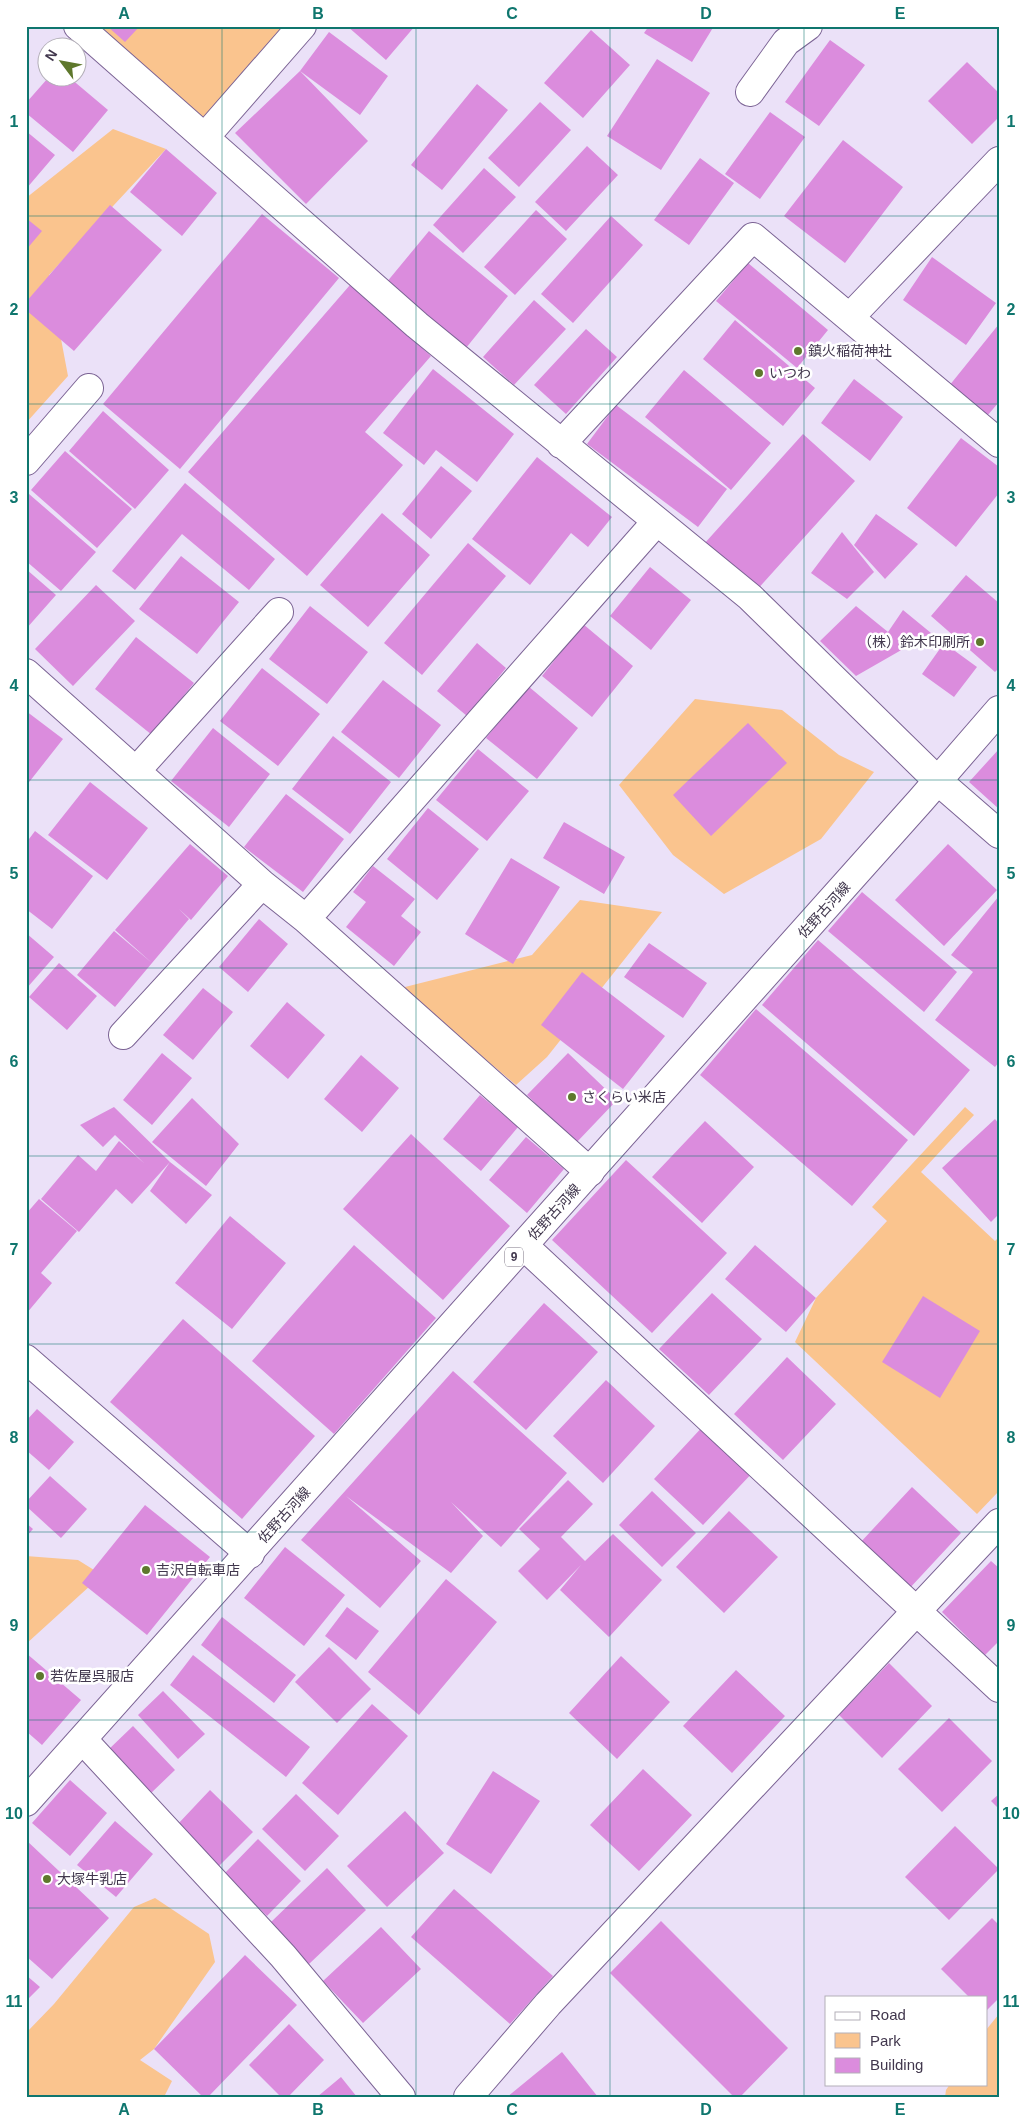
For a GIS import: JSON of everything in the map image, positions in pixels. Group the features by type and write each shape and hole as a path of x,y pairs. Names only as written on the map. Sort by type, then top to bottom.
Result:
{"street":[{"path":"78,26 417,325 750,597 938,781 999,834"},
{"path":"205,137 302,26"},
{"path":"750,92 786,42 808,26"},
{"path":"850,317 999,161"},
{"path":"561,444 753,237 999,443"},
{"path":"26,461 89,388"},
{"path":"306,919 657,521"},
{"path":"136,771 279,612"},
{"path":"26,673 262,884 306,919 590,1172"},
{"name":"佐野古河線","path":"26,1802 250,1554 938,781 999,710"},
{"path":"124,1035 262,884"},
{"path":"524,1246 999,1688"},
{"path":"26,1359 250,1554"},
{"path":"468,2097 555,1997 999,1523"},
{"path":"83,1740 283,1956 401,2097"}],"green space":[{"path":"100,26 284,26 205,122"},
{"path":"113,129 166,149 49,275 68,376 26,423 26,198"},
{"path":"695,699 782,710 839,755 874,772 821,839 724,894 673,855 619,785"},
{"path":"580,900 662,912 547,1057 516,1085 401,988 532,955"},
{"path":"965,1107 974,1115 921,1172 995,1241 999,1237 999,1491 977,1514 795,1342 816,1298 887,1221 872,1207"},
{"path":"26,1556 78,1560 102,1575 26,1644"},
{"path":"155,1898 209,1934 215,1962 154,2049 140,2060 172,2081 164,2097 26,2097 26,2033 54,2004 134,1907"},
{"path":"999,2014 999,2097 945,2097 949,2086 988,2086 988,2028"}],"building":[{"path":"107,26 140,26 125,42"},
{"path":"347,26 415,26 386,60"},
{"path":"649,26 714,26 692,62 644,33"},
{"path":"591,30 630,65 583,118 544,83"},
{"path":"329,32 388,76 360,115 300,71"},
{"path":"830,40 865,65 819,126 785,102"},
{"path":"657,59 710,93 661,170 607,136"},
{"path":"967,62 999,93 999,117 972,144 928,101"},
{"path":"300,71 368,141 306,204 235,133"},
{"path":"477,84 508,110 442,190 411,165"},
{"path":"39,88 82,88 108,110 73,152 26,113 26,103"},
{"path":"540,102 571,130 519,187 488,158"},
{"path":"770,112 805,137 760,199 725,174"},
{"path":"26,131 55,155 26,189"},
{"path":"843,140 903,187 845,263 784,216"},
{"path":"587,146 618,175 566,231 535,202"},
{"path":"166,149 217,193 182,236 130,192"},
{"path":"700,158 734,183 689,245 654,220"},
{"path":"484,168 516,197 463,253 433,225"},
{"path":"110,205 162,250 74,351 26,310 26,302"},
{"path":"536,210 567,239 515,295 484,267"},
{"path":"262,214 339,278 180,469 103,404"},
{"path":"611,216 643,245 573,323 541,294"},
{"path":"26,218 42,231 26,250"},
{"path":"429,231 508,296 466,348 386,283"},
{"path":"932,257 996,303 966,345 903,300"},
{"path":"748,263 828,330 797,368 716,301"},
{"path":"350,285 431,356 365,432 403,465 307,576 188,472"},
{"path":"534,300 566,329 514,385 483,357"},
{"name":"いつわ","path":"735,320 815,388 783,426 703,359"},
{"path":"999,324 999,402 987,416 949,386"},
{"path":"586,329 617,357 566,414 534,385"},
{"path":"433,369 514,434 477,482 436,450 424,465 383,433"},
{"path":"684,370 771,443 731,490 645,417"},
{"path":"854,379 903,417 870,461 821,423"},
{"path":"616,405 727,489 698,527 587,444"},
{"path":"103,411 169,470 135,509 69,451"},
{"path":"803,434 855,481 756,591 704,544"},
{"path":"961,438 999,467 999,493 956,547 907,508"},
{"path":"65,451 132,509 97,548 31,490"},
{"path":"537,457 612,517 588,547 571,533 530,585 472,539"},
{"path":"441,466 472,491 431,539 402,514"},
{"path":"185,483 275,559 249,590 182,534 135,590 112,571"},
{"path":"29,494 96,552 61,591 26,561 26,498"},
{"path":"382,513 430,555 368,627 320,585"},
{"path":"876,514 918,544 885,579 854,545"},
{"path":"842,532 874,572 847,599 811,573"},
{"path":"468,543 506,576 422,675 384,643"},
{"path":"181,556 239,602 197,654 139,609"},
{"path":"650,567 691,600 651,650 610,616"},
{"path":"26,569 56,595 26,629"},
{"name":"（株）鈴木印刷所","path":"966,575 999,603 999,668 995,672 931,616"},
{"path":"96,585 135,621 73,686 35,649"},
{"path":"310,606 368,652 327,704 269,659"},
{"path":"856,606 888,632 903,610 931,633 856,676 820,641"},
{"path":"583,624 633,666 592,717 542,676"},
{"path":"136,637 194,683 152,735 95,689"},
{"path":"477,643 506,668 467,716 437,691"},
{"path":"944,643 977,667 954,697 922,674"},
{"path":"262,668 320,714 278,766 220,721"},
{"path":"383,680 441,725 399,778 341,732"},
{"path":"528,686 578,728 537,779 486,738"},
{"path":"26,711 63,739 26,786"},
{"path":"748,723 787,763 711,836 673,795"},
{"path":"213,728 270,774 229,827 171,781"},
{"path":"333,736 391,782 350,834 292,789"},
{"path":"478,749 529,791 487,841 436,800"},
{"path":"999,749 999,809 969,782"},
{"path":"90,782 148,828 107,880 48,835"},
{"path":"286,794 344,839 303,892 244,847"},
{"path":"428,808 479,849 437,900 387,859"},
{"path":"564,822 625,857 604,894 543,858"},
{"path":"35,831 93,876 52,929 26,909 26,843"},
{"path":"190,844 228,876 191,920 179,909 189,919 152,963 115,930"},
{"path":"948,844 997,890 944,946 895,900"},
{"path":"511,858 560,887 513,964 465,934"},
{"path":"373,866 415,899 401,916 421,932 394,966 346,927 366,902 353,892"},
{"path":"862,892 957,972 924,1012 828,931"},
{"path":"999,896 999,1062 995,1067 935,1020 973,972 951,955"},
{"path":"259,919 288,944 248,992 219,967"},
{"path":"114,931 152,963 115,1007 77,975"},
{"path":"26,933 54,957 26,989"},
{"path":"818,940 970,1070 914,1136 762,1005"},
{"path":"649,943 707,983 683,1018 624,977"},
{"path":"59,963 97,996 67,1030 29,997"},
{"path":"582,972 665,1036 623,1089 541,1025"},
{"path":"203,988 233,1012 193,1060 163,1035"},
{"path":"287,1002 325,1035 288,1079 250,1046"},
{"path":"756,1009 908,1140 852,1206 700,1075"},
{"path":"162,1053 192,1078 152,1125 123,1100"},
{"name":"さくらい米店","path":"568,1053 617,1100 576,1143 527,1095"},
{"path":"361,1055 399,1088 362,1132 324,1099"},
{"path":"480,1095 518,1127 481,1171 443,1139"},
{"path":"192,1098 239,1144 206,1186 152,1142"},
{"path":"114,1107 170,1162 132,1204 116,1189 79,1232 41,1199 78,1155 96,1171 119,1141 145,1164 115,1135 103,1147 80,1125"},
{"path":"995,1119 999,1124 999,1214 991,1222 942,1168"},
{"path":"705,1121 754,1167 702,1223 652,1177"},
{"path":"411,1134 510,1226 443,1300 343,1209"},
{"path":"526,1137 564,1169 527,1213 489,1180"},
{"path":"626,1160 727,1253 652,1333 552,1240"},
{"path":"170,1162 212,1195 186,1224 150,1191"},
{"path":"39,1199 77,1231 41,1273 52,1283 26,1314 26,1214"},
{"path":"230,1216 286,1263 232,1329 175,1283"},
{"path":"354,1245 436,1318 334,1434 252,1361"},
{"path":"755,1245 816,1298 786,1332 725,1279"},
{"path":"712,1293 762,1339 709,1395 659,1349"},
{"path":"923,1296 980,1331 940,1398 882,1362"},
{"path":"544,1303 598,1352 526,1430 473,1382"},
{"path":"183,1319 315,1436 242,1519 110,1402"},
{"path":"787,1357 836,1404 783,1460 734,1414"},
{"path":"453,1371 567,1473 501,1547 451,1502 483,1536 451,1573 346,1496 421,1561 380,1608 301,1540"},
{"path":"606,1380 655,1426 603,1483 553,1436"},
{"path":"37,1409 74,1442 49,1470 26,1450 26,1421"},
{"path":"706,1423 756,1469 703,1525 654,1479"},
{"path":"50,1476 87,1509 61,1538 26,1506 26,1502"},
{"path":"568,1480 593,1504 561,1537 585,1561 613,1534 662,1580 609,1637 560,1590 581,1565 547,1600 518,1571 540,1549 519,1529"},
{"path":"912,1487 961,1533 908,1590 859,1544"},
{"path":"652,1491 696,1533 662,1567 619,1525"},
{"name":"吉沢自転車店","path":"145,1505 210,1557 147,1635 82,1583"},
{"path":"729,1511 778,1557 724,1613 676,1567"},
{"path":"26,1523 33,1529 26,1537"},
{"path":"285,1547 345,1595 304,1646 244,1598"},
{"path":"991,1561 999,1568 999,1641 985,1655 942,1612"},
{"path":"446,1579 497,1622 419,1715 368,1672"},
{"path":"347,1607 379,1631 356,1660 325,1636"},
{"path":"222,1617 296,1675 274,1703 201,1645"},
{"path":"329,1647 371,1689 337,1723 295,1682"},
{"name":"若佐屋呉服店","path":"26,1653 81,1700 42,1745 26,1731"},
{"path":"193,1655 310,1747 286,1777 170,1685"},
{"path":"621,1656 670,1702 617,1759 569,1713"},
{"path":"889,1663 932,1706 882,1758 839,1715"},
{"path":"736,1670 785,1716 732,1773 683,1726"},
{"path":"163,1691 205,1734 178,1759 138,1715"},
{"path":"372,1704 408,1736 338,1815 302,1783"},
{"path":"949,1718 992,1761 942,1812 898,1769"},
{"path":"133,1726 175,1770 149,1795 107,1751"},
{"path":"643,1769 692,1815 639,1871 590,1825"},
{"path":"493,1771 540,1801 491,1874 446,1844"},
{"path":"70,1780 107,1813 70,1856 32,1823"},
{"path":"210,1790 253,1832 219,1866 177,1825"},
{"path":"296,1794 339,1836 305,1871 262,1829"},
{"path":"999,1794 999,1809 991,1801"},
{"path":"405,1811 444,1853 387,1907 347,1866"},
{"path":"115,1821 153,1854 116,1897 77,1865"},
{"path":"955,1826 999,1869 949,1920 905,1877"},
{"path":"258,1839 301,1881 267,1916 224,1874"},
{"name":"大塚牛乳店","path":"26,1840 109,1918 52,1979 26,1956"},
{"path":"327,1868 366,1910 309,1964 270,1923"},
{"path":"454,1889 553,1976 510,2024 411,1937"},
{"path":"992,1918 999,1925 999,1998 988,2009 988,1996 968,1996 941,1969"},
{"path":"661,1921 788,2048 740,2097 734,2097 610,1973"},
{"path":"381,1927 421,1969 363,2023 323,1981"},
{"path":"245,1955 297,2005 208,2097 203,2097 154,2049"},
{"path":"26,1975 40,1987 26,2001"},
{"path":"289,2024 324,2060 288,2097 281,2097 249,2065"},
{"path":"562,2052 598,2097 507,2097"},
{"path":"341,2077 357,2097 317,2097"}],"place":[{"name":"鎮火稲荷神社","path":"798,351"},
{"name":"いつわ","path":"759,373"},
{"name":"（株）鈴木印刷所","path":"980,642"},
{"name":"さくらい米店","path":"572,1097"},
{"name":"吉沢自転車店","path":"146,1570"},
{"name":"若佐屋呉服店","path":"40,1676"},
{"name":"大塚牛乳店","path":"47,1879"}]}
